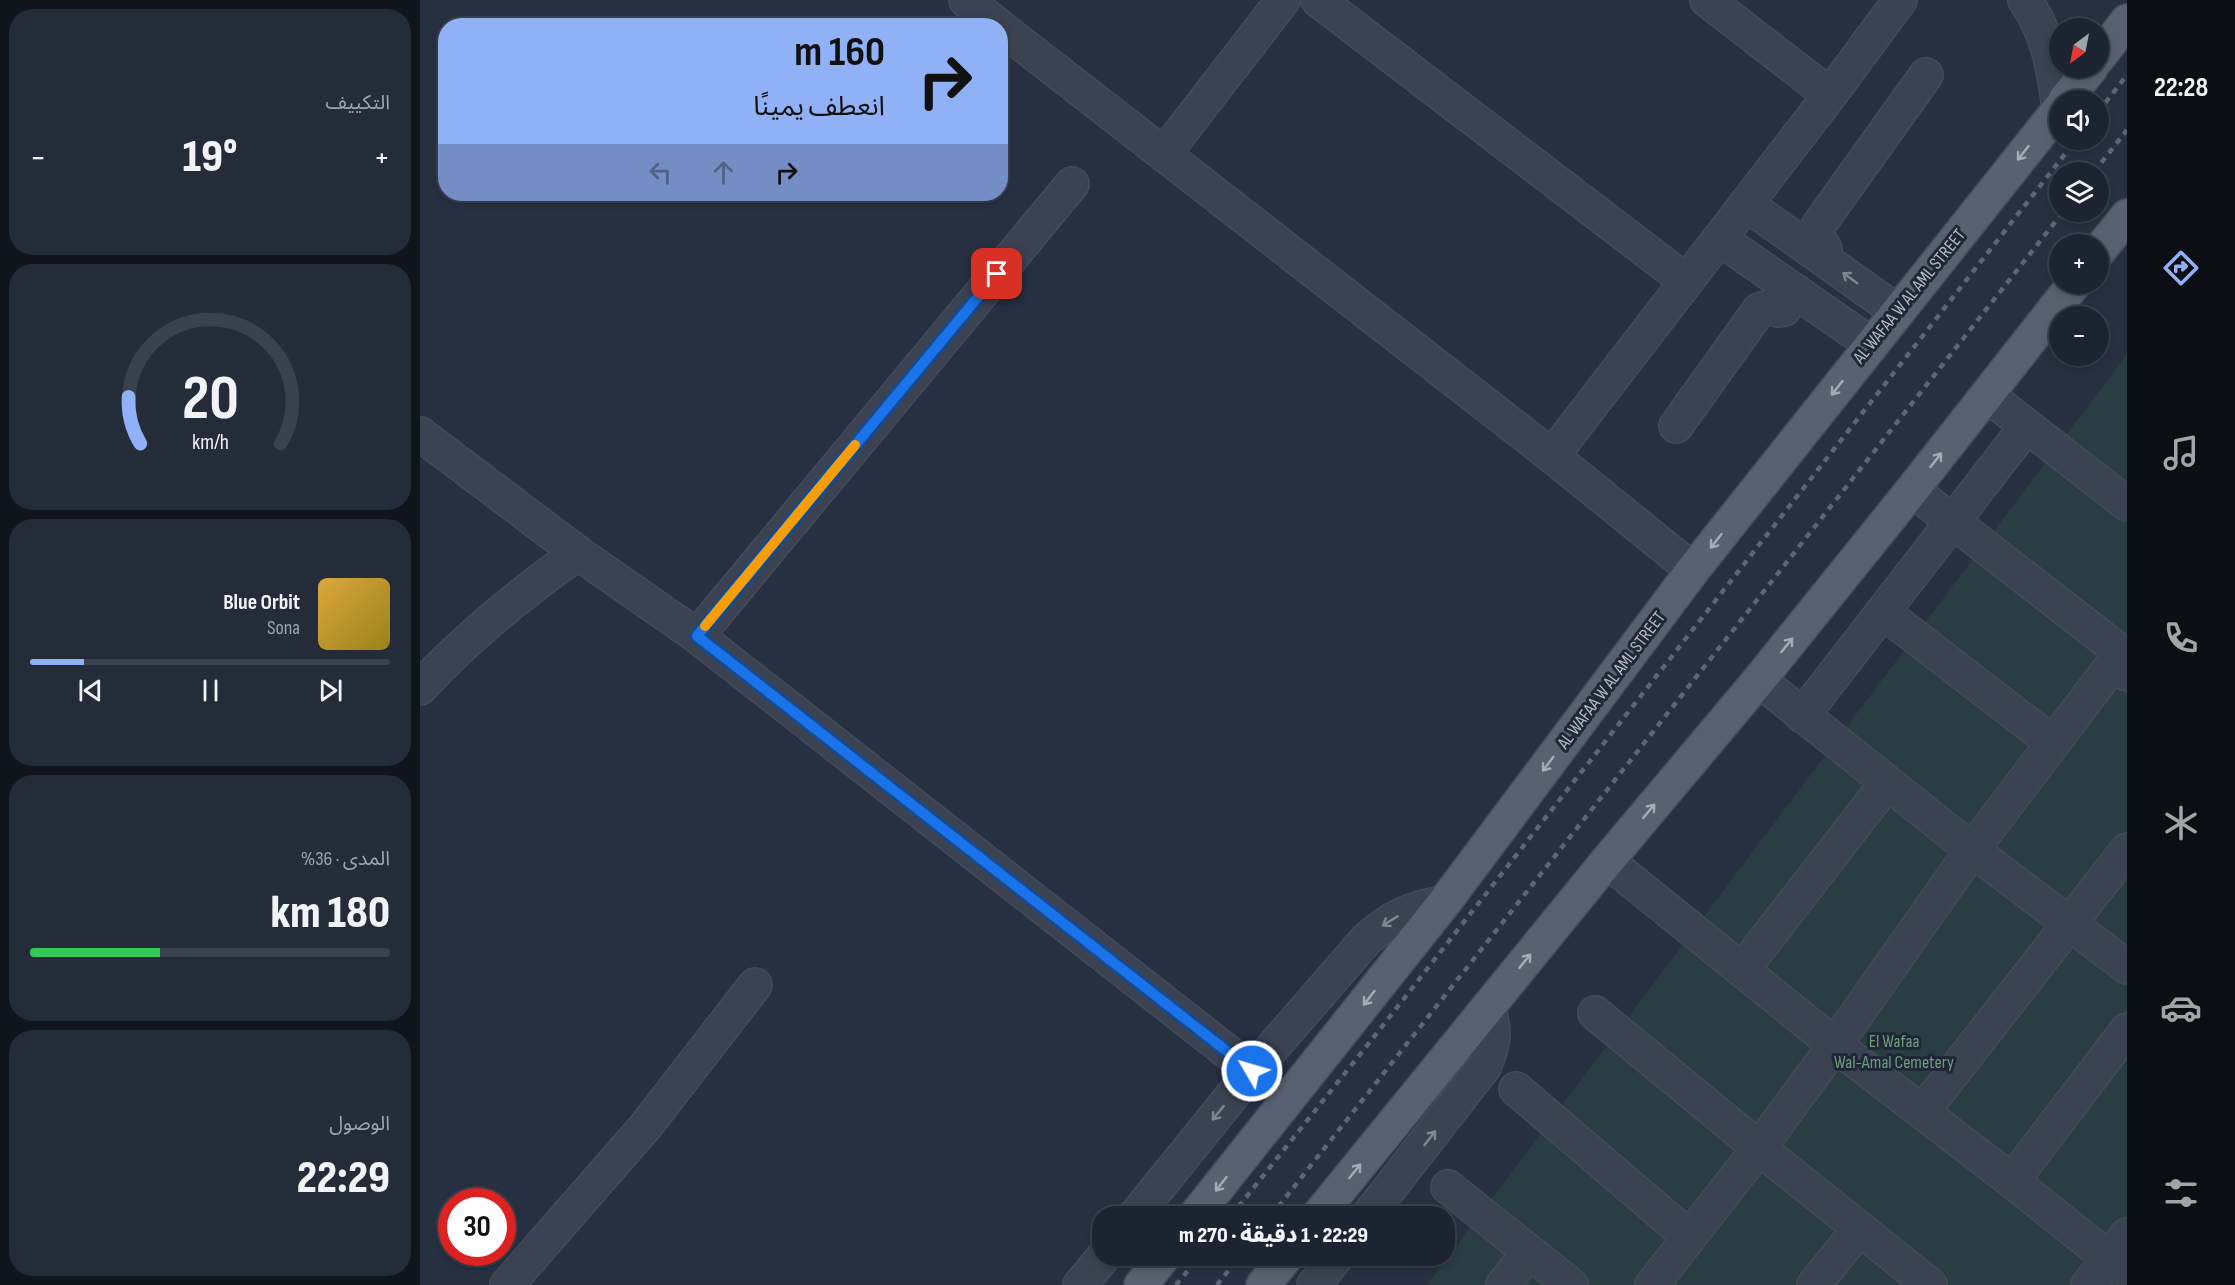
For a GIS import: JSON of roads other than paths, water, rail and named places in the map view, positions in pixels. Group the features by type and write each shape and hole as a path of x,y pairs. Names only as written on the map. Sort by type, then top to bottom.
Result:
{"main road":[{"path":"2109,44 2127,21"},
{"path":"2073,90 2083,78"},
{"name":"AL WAFAA W AL AML STREET","path":"1203,1206 1444,903 1693,570 2049,121"},
{"path":"1326,1206 1607,861 1758,680 1912,490 2066,294"},
{"path":"1141,1285 1156,1266"},
{"path":"1263,1285 1279,1266"}],"street":[{"path":"966,0 990,18"},
{"path":"1164,154 1282,0"},
{"path":"1318,0 1686,281"},
{"path":"1707,0 1830,95"},
{"path":"1552,456 1830,95 1900,0"},
{"path":"2025,0 2043,32 2050,53 2056,90"},
{"path":"1008,32 1552,456 1693,570"},
{"path":"1676,426 1759,310 1769,307 1784,309 1791,288 1815,253 1825,249 1817,236 1818,226 1926,75"},
{"path":"697,636 1072,184"},
{"path":"1746,204 1898,312"},
{"path":"1719,239 1871,344"},
{"path":"1987,395 2026,428 2123,492"},
{"path":"1802,716 2026,428"},
{"path":"420,434 578,554 697,636 1252,1071"},
{"path":"1652,1285 1759,1148 1835,1045 1972,850 2053,743 2122,660 1912,490"},
{"path":"420,688 496,616 578,554"},
{"path":"1883,612 2053,743"},
{"path":"1758,680 2068,925 2127,967"},
{"path":"1742,970 1887,783"},
{"path":"1923,1111 2127,850"},
{"path":"1607,861 1835,1045 2013,1181 2121,1255 2088,1285"},
{"path":"1143,1206 1252,1071 1348,959 1383,924 1404,913 1444,903"},
{"path":"507,1285 645,1127 755,985"},
{"path":"1376,1206 1484,1067 1493,1047 1494,1024 1488,1007"},
{"path":"1594,1013 1930,1285"},
{"path":"2013,1181 2127,1030"},
{"path":"1516,1089 1689,1237"},
{"path":"1448,1186 1571,1285"},
{"path":"1814,1285 1859,1229"},
{"path":"1503,1285 1529,1252"},
{"path":"1080,1285 1096,1266"},
{"path":"1314,1285 1329,1266"}],"railway":[{"path":"2109,98 2127,75"},
{"path":"2102,162 2127,130"},
{"path":"1239,1206 2068,150"},
{"path":"1279,1206 2055,222"},
{"path":"1176,1285 1192,1266"},
{"path":"1217,1285 1232,1266"}],"park label":[{"name":"El Wafaa Wal-Amal Cemetery","path":"1894,1051"}]}
